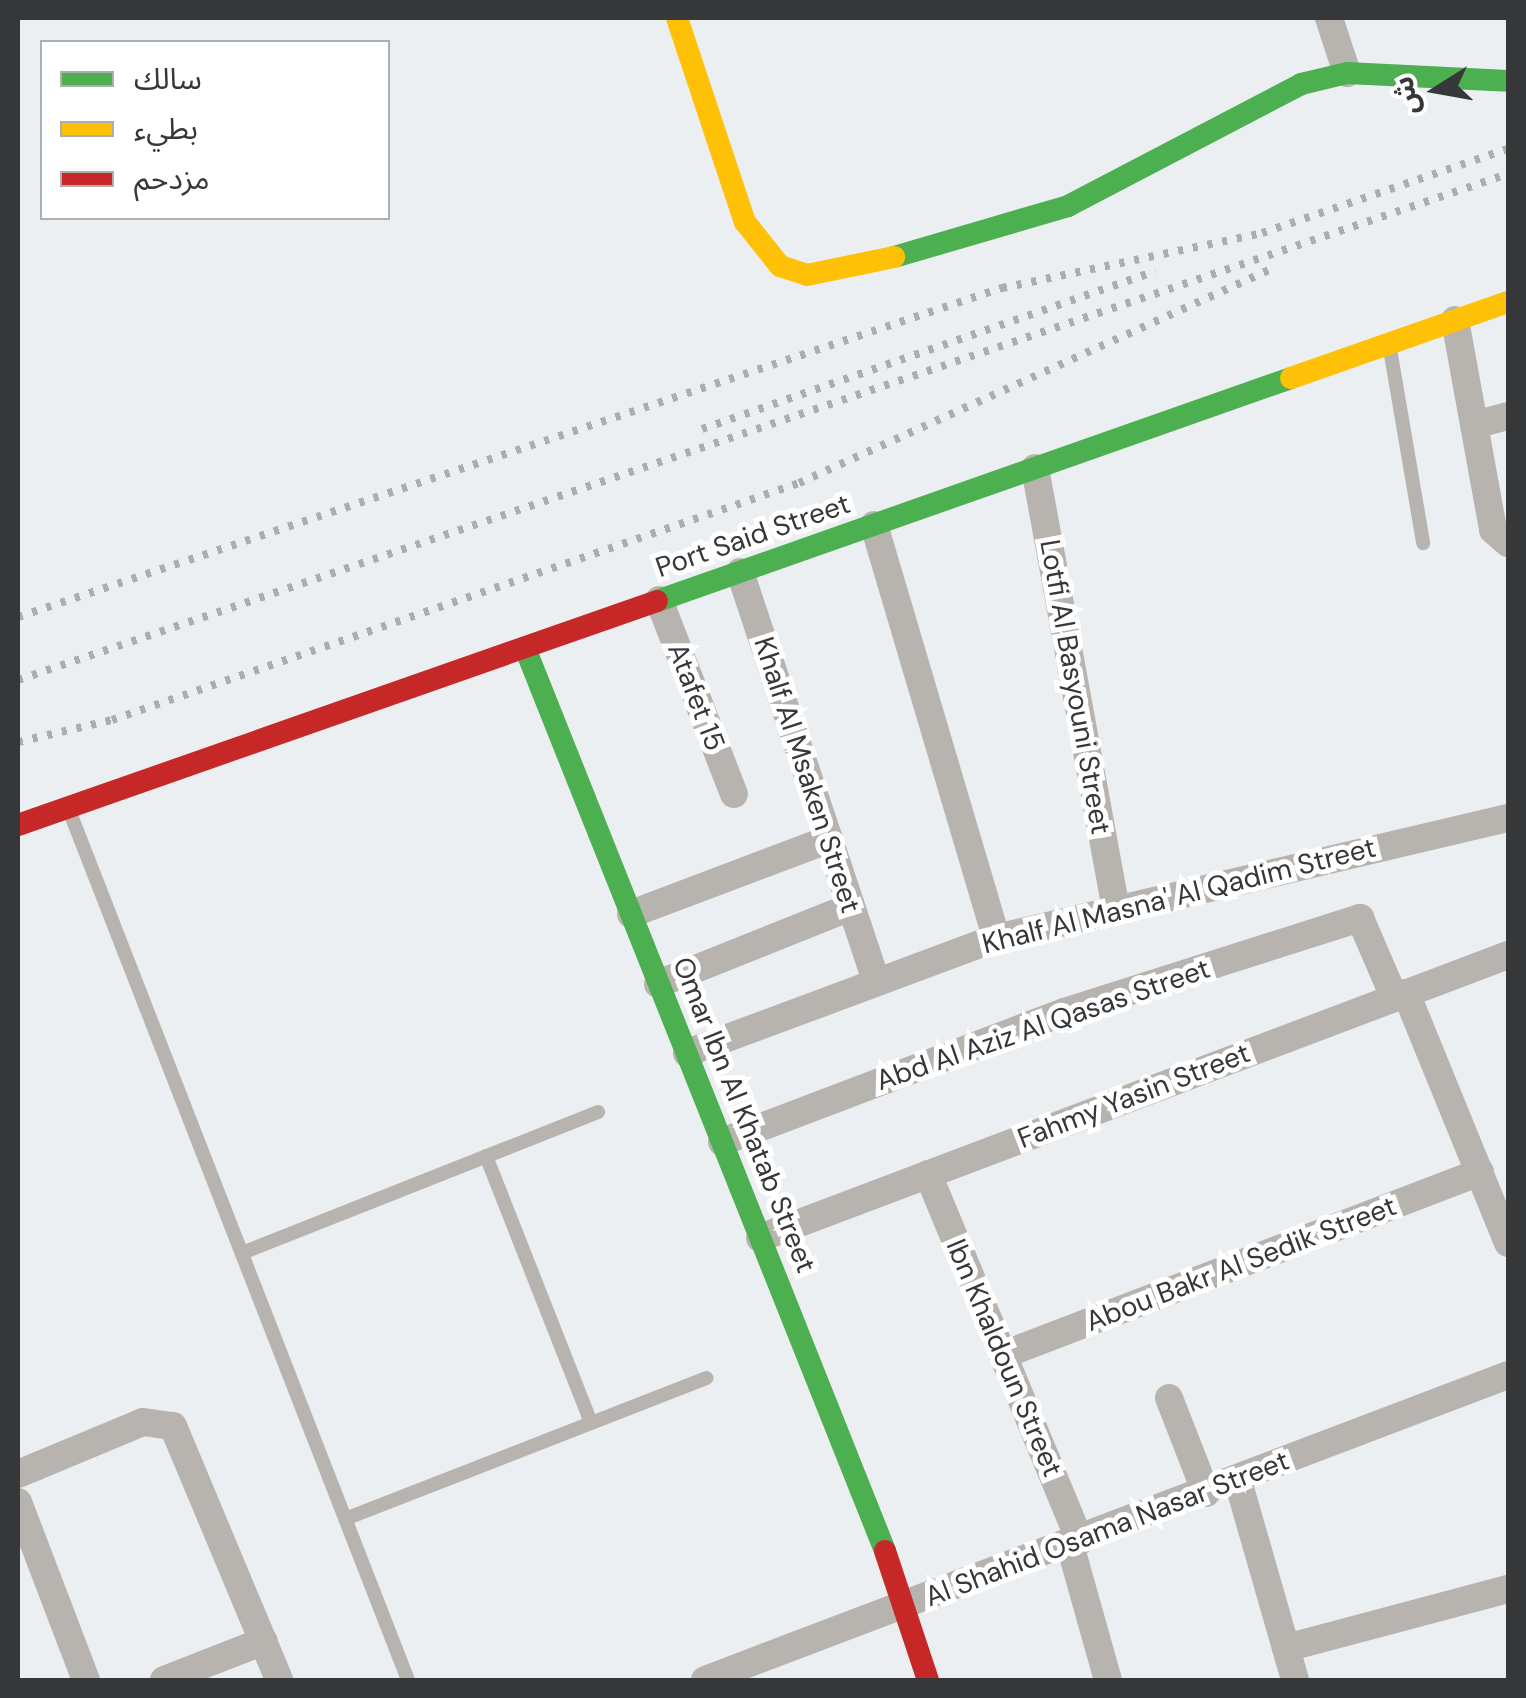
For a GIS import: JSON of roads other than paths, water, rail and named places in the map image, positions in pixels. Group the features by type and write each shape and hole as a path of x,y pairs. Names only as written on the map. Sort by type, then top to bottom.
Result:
{"street":[{"path":"677,18 745,222 758,247 807,275 918,252 1068,206 1252,103 1347,73 1508,81"},
{"path":"1330,18 1347,73"},
{"name":"Port Said Street","path":"18,825 1508,302"},
{"path":"1456,320 1493,530 1508,543"},
{"path":"1474,425 1508,416"},
{"name":"Lotfi Al Basyouni Street","path":"1035,468 1115,906"},
{"path":"874,525 996,938"},
{"name":"Khalf Al Msaken Street","path":"740,572 875,978"},
{"name":"Atafet 15","path":"659,600 734,794"},
{"name":"Omar Ibn Al Khatab Street","path":"525,648 906,1605 928,1680"},
{"name":"Khalf Al Masna' Al Qadim Street","path":"687,1054 875,978 996,938 1115,906 1508,818"},
{"path":"631,914 829,839"},
{"path":"658,984 851,907"},
{"name":"Abd Al Aziz Al Qasas Street","path":"722,1142 1064,1012 1366,922 1400,995"},
{"name":"Fahmy Yasin Street","path":"760,1238 1508,954"},
{"path":"1400,995 1508,1243"},
{"name":"Abou Bakr Al Sedik Street","path":"1003,1355 1480,1172"},
{"name":"Ibn Khaldoun Street","path":"928,1174 1075,1543 1108,1680"},
{"name":"Al Shahid Osama Nasar Street","path":"706,1680 1075,1543 1508,1375"},
{"path":"1169,1398 1206,1493"},
{"path":"18,1474 143,1422 174,1426 184,1438 279,1680"},
{"path":"1238,1480 1295,1680"},
{"path":"18,1502 86,1680"},
{"path":"1286,1648 1508,1589"},
{"path":"178,1678 264,1641"}],"lane":[{"path":"1390,343 1423,543"},
{"path":"68,808 408,1680"},
{"path":"242,1253 598,1112"},
{"path":"486,1156 591,1423"},
{"path":"345,1519 706,1378"}],"railway":[{"path":"18,617 1002,288 1262,233 1508,149"},
{"path":"18,680 1508,174"},
{"path":"18,742 112,720 799,483 1269,270"},
{"path":"702,429 1155,271"}]}
